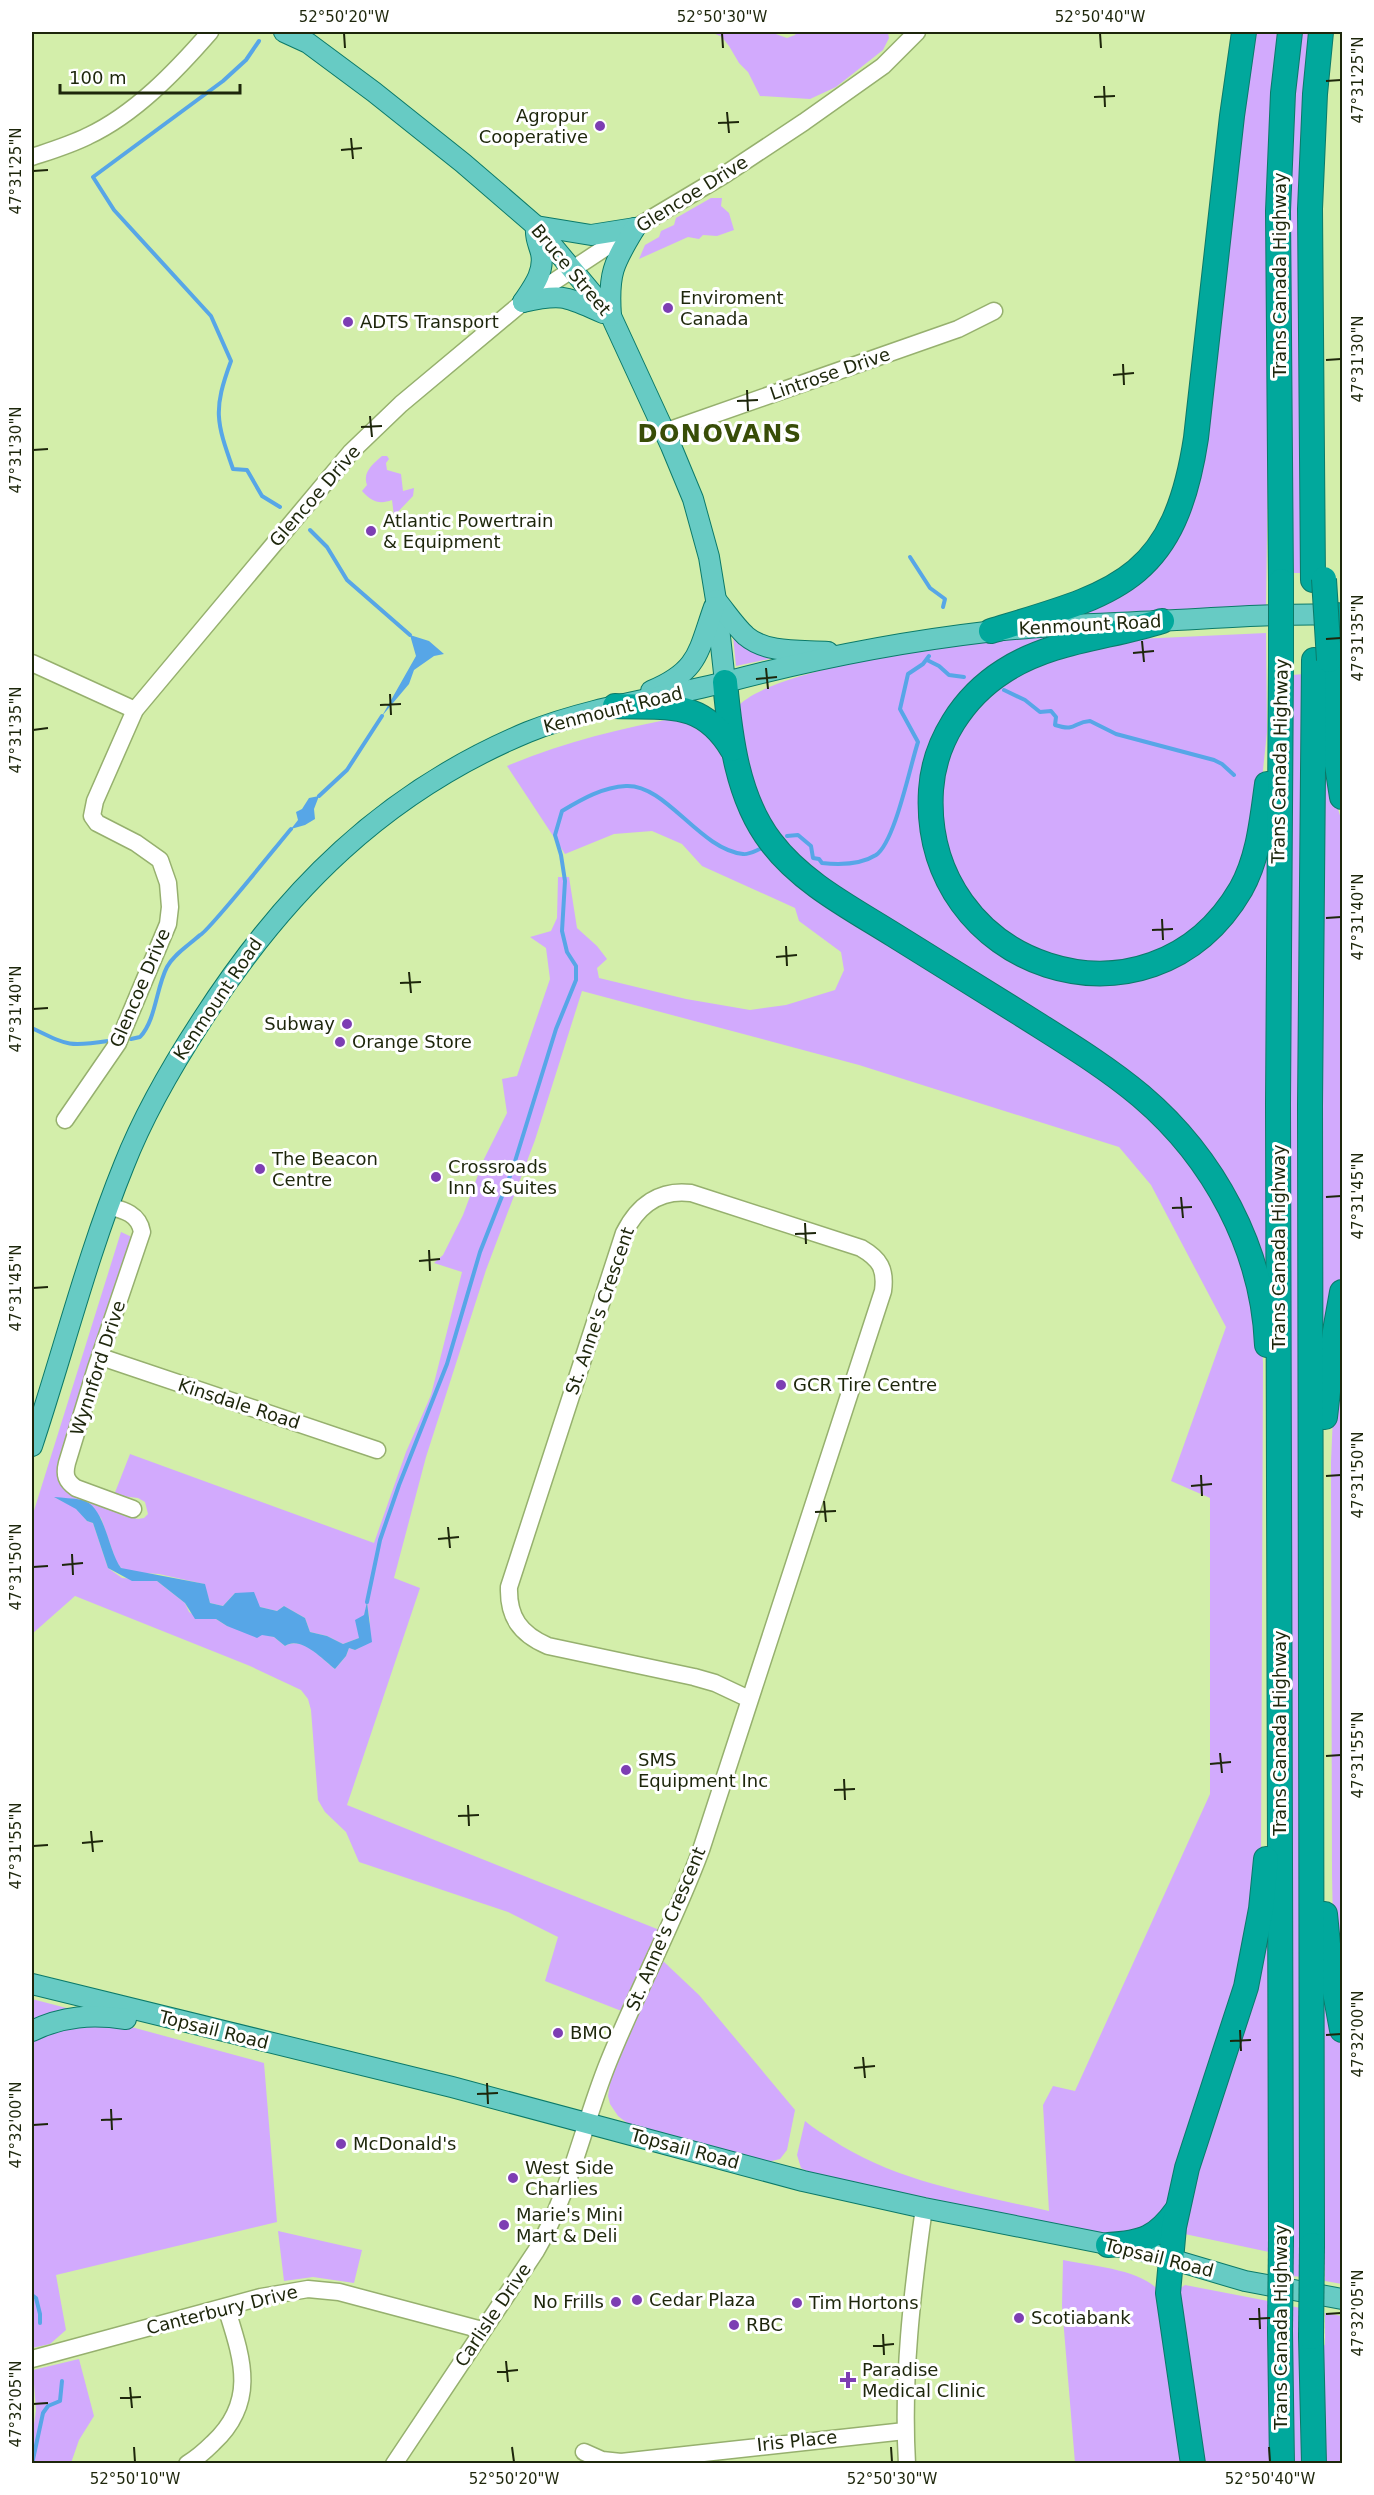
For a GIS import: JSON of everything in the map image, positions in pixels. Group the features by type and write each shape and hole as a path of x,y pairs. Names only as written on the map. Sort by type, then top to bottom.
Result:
{"highway":[{"path":"991,631 1088,601 1114,588 1150,557 1167,534 1179,509 1188,481 1196,438 1232,116 1244,32"},
{"name":"Trans Canada Highway","path":"1282,2463 1278,1104 1281,581 1278,211 1283,93 1290,32"},
{"name":"Trans Canada Highway","path":"1314,2463 1311,2337 1310,2033 1312,1686 1310,1083 1322,660 1312,405 1311,197 1315,94 1321,32"},
{"path":"1162,621 1134,630 1068,643 1024,659 1004,671 987,683 962,709 950,728 936,761 932,779 931,822 940,862 949,883 972,917 985,929 1014,951 1050,968 1082,973 1112,973 1154,963 1189,944 1231,903 1250,868 1261,829 1281,663"},
{"path":"1322,660 1342,797"},
{"path":"725,682 729,722 745,794 761,828 792,866 842,902 1078,1050 1127,1085 1177,1131 1206,1167 1224,1197 1249,1253 1265,1324 1269,1398 1271,1680 1281,1699 1271,1726 1266,1869 1251,1967 1240,2011 1187,2168 1177,2210 1168,2293 1193,2463"},
{"path":"615,706 674,708 700,715 715,725 736,757"},
{"path":"1342,1292 1334,1342 1323,1446 1320,1568 1322,1662 1312,1686 1322,1707 1324,1908 1330,1965 1342,2030"},
{"path":"1108,2245 1132,2242 1155,2235 1177,2210"}],"main road":[{"name":"Bruce Street","path":"284,32 306,37 537,226 611,316 693,500 709,557 725,682"},
{"path":"523,302 538,279 541,267 537,226 591,235 635,228"},
{"path":"523,302 565,297 611,316 611,275 619,255 635,228"},
{"path":"716,600 743,633 762,645 780,649 850,654"},
{"path":"615,706 661,687 686,671 698,656 716,600"},
{"name":"Kenmount Road","path":"32,1446 108,1206 140,1130 197,1028 219,993 270,924 327,862 356,836 402,802 484,752 540,728 615,706 850,654 991,631 1262,615 1340,616"},
{"name":"Topsail Road","path":"32,1984 452,2087 803,2181 1172,2258 1245,2281 1342,2299"},
{"path":"32,2031 62,2019 87,2015 200,2026"}],"street":[{"path":"32,157 88,136 128,110 170,73 210,32"},
{"name":"Glencoe Drive","path":"65,1120 118,1043 168,924 169,890 160,860 136,843 97,823 92,816 95,801 135,710 351,452 401,404 523,302 635,228 724,175 804,122 883,66 917,32"},
{"name":"Lintrose Drive","path":"664,432 958,329 994,311"},
{"path":"32,663 135,710"},
{"name":"St. Anne's Crescent","path":"587,2123 616,2043 685,1894 883,1291 884,1271 879,1261 861,1248 692,1192 669,1192 646,1203 629,1221 624,1233 509,1587 509,1599 516,1624 529,1636 548,1646 694,1677 715,1683 749,1699"},
{"name":"Wynnford Drive","path":"108,1206 135,1217 141,1223 142,1232 67,1463 66,1477 69,1483 76,1488 133,1509"},
{"name":"Kinsdale Road","path":"101,1358 377,1450"},
{"name":"Carlisle Drive","path":"394,2463 548,2229 587,2123"},
{"path":"907,2463 905,2431 910,2304 924,2208"},
{"name":"Canterbury Drive","path":"32,2359 280,2293 308,2289 328,2290 482,2330"},
{"path":"187,2463 203,2452 225,2431 238,2408 242,2393 241,2357 226,2307"},
{"name":"Iris Place","path":"584,2452 602,2460 621,2462 905,2431"}],"shaded area":[{"path":"711,32 770,32 787,38 797,32 899,32 897,34 888,33 889,38 883,50 836,87 810,99 760,96 748,72 739,63 729,46 722,37"},
{"path":"1248,32 1283,32 1272,190 1266,605 1063,615 1169,540"},
{"path":"1300,32 1312,32 1303,573 1291,573 1288,369 1290,167"},
{"path":"711,198 722,198 721,206 729,213 734,230 717,236 703,235 699,239 688,237 639,259 645,245 659,237 661,231 674,225 676,218"},
{"path":"382,456 387,456 389,459 386,463 387,470 401,474 403,491 414,488 413,496 394,516 392,500 376,501 362,491 367,485 367,472"},
{"path":"732,626 792,654 736,666"},
{"path":"1266,633 1267,732 1257,826 1244,869 1188,939 1119,967 1039,958 974,911 940,843 942,763 964,717 1020,668 1138,639"},
{"path":"1074,634 952,712 931,856 1048,974 1193,947 1267,831 1269,1264 1264,1293 1167,1111 812,875 755,803 736,708 760,692 797,677 896,655 999,641"},
{"path":"1303,674 1302,2277 1292,2276 1290,1968 1292,1658 1288,1044 1293,675"},
{"path":"680,717 721,742 758,834 1159,1121 1226,1212 1261,1332 1263,1363 1261,1859 1254,1924 1163,2220 1126,2239 813,2174 801,2168 797,2155 805,2121 856,2154 909,2176 964,2192 1049,2211 1043,2105 1053,2086 1075,2091 1210,1794 1210,1498 1171,1481 1226,1327 1151,1185 1119,1147 859,1065 582,991 535,1140 486,1270 426,1457 394,1578 420,1588 347,1805 662,1931 624,2012 545,1981 558,1937 508,1912 359,1862 346,1832 325,1812 318,1800 311,1710 308,1699 301,1690 250,1666 75,1596 32,1634 32,1517 121,1232 134,1238 61,1473 124,1516 144,1518 148,1514 145,1502 138,1498 114,1495 130,1454 374,1543 406,1452 431,1395 462,1272 434,1263 443,1255 463,1215 484,1159 507,1113 502,1079 517,1076 550,979 546,948 530,937 551,931 557,918 558,877 569,877 577,928 597,946 607,959 597,968 599,978 686,999 750,1010 786,1005 835,990 844,970 841,952 799,921 795,908 702,866 682,844 652,831 614,834 565,854 507,766 571,743","holes":["56,1498 84,1501 101,1518 116,1561 121,1568 129,1572 159,1574 204,1584 210,1603 223,1606 235,1593 260,1607 277,1611 284,1606 305,1618 310,1632 327,1636 343,1644 359,1638 367,1603 370,1622 361,1647 355,1650 349,1648 346,1656 335,1669 305,1646 291,1643 285,1646 274,1637 227,1626 216,1619 201,1619 189,1612 185,1603 157,1581 122,1578 108,1568 93,1523 87,1521 76,1508"]},
{"path":"1323,722 1334,796 1342,822 1342,1271 1320,1410 1323,1264"},
{"path":"1342,1328 1342,2000 1333,1924 1331,1462"},
{"path":"1269,1879 1269,2252 1180,2233"},
{"path":"1324,1955 1342,2044 1342,2284 1325,2281 1317,2044"},
{"path":"662,1960 699,1995 795,2110 787,2150 780,2159 768,2162 631,2126 618,2116 610,2104 608,2096 611,2077"},
{"path":"32,1999 78,2011 32,2025"},
{"path":"113,2022 264,2063 277,2222 56,2275 66,2330 50,2344 32,2348 32,2036"},
{"path":"278,2231 362,2250 354,2283 313,2277 284,2281"},
{"path":"1063,2260 1129,2273 1152,2284 1160,2292 1189,2463 1075,2463 1062,2306"},
{"path":"1185,2285 1268,2301 1270,2463 1197,2463 1176,2291"},
{"path":"1290,2306 1301,2308 1304,2463 1292,2463"},
{"path":"1325,2313 1342,2316 1342,2463 1325,2463 1322,2345 1325,2345"},
{"path":"79,2359 94,2416 79,2440 71,2463 32,2463 32,2439 36,2410 33,2370"}],"water":[{"path":"410,635 429,641 444,654 434,656 414,670 409,684 382,716 416,656"},
{"path":"319,796 314,809 315,819 291,829 298,820 296,812 302,809 309,798"},
{"path":"54,1497 79,1499 96,1510 121,1568 205,1584 210,1603 223,1606 235,1593 254,1592 260,1607 277,1611 284,1606 305,1618 310,1632 327,1636 343,1644 359,1638 355,1620 364,1615 367,1602 372,1642 355,1650 349,1648 346,1656 335,1669 305,1646 291,1643 285,1646 274,1637 262,1635 257,1638 216,1619 195,1619 185,1603 157,1581 132,1581 108,1568 93,1523 87,1521 76,1509"}],"waterway":[{"path":"259,41 246,60 223,81 93,177 114,210 211,316 231,361 221,392 219,415 223,439 233,469 247,470 262,496 280,507"},
{"path":"310,530 327,547 347,580 410,635"},
{"path":"910,557 930,588 945,599 943,607"},
{"path":"787,836 798,835 811,846 813,858 819,859 822,863 843,864 863,861 876,855 883,847 896,820 918,742 900,709 908,674 923,664 929,656"},
{"path":"927,660 939,666 949,675 964,677"},
{"path":"1004,690 1025,700 1040,712 1051,711 1056,717 1055,725 1071,727 1090,721 1116,734 1214,760 1234,775"},
{"path":"319,796 347,770 382,716"},
{"path":"367,1602 380,1540 399,1485 447,1364 480,1252 512,1171 556,1029 576,980 576,966 567,952 562,931 565,881 555,835 562,811 601,791 626,786 641,788 669,805 697,830 727,850 745,854 760,849"},
{"path":"131,1039 140,1037 145,1030 153,1013 163,975 170,962 206,930 291,829"},
{"path":"32,1028 68,1043 108,1041"},
{"path":"32,2295 36,2298 40,2323"},
{"path":"32,2464 43,2413 48,2406 60,2401 62,2381"}],"place":[{"name":"Agropur Cooperative","path":"600,126"},
{"name":"Enviroment Canada","path":"668,308"},
{"name":"ADTS Transport","path":"348,322"},
{"name":"Atlantic Powertrain & Equipment","path":"371,531"},
{"name":"Subway","path":"347,1024"},
{"name":"Orange Store","path":"340,1042"},
{"name":"The Beacon Centre","path":"260,1169"},
{"name":"Crossroads Inn & Suites","path":"436,1177"},
{"name":"GCR Tire Centre","path":"781,1385"},
{"name":"SMS Equipment Inc","path":"626,1770"},
{"name":"BMO","path":"558,2033"},
{"name":"McDonald's","path":"341,2144"},
{"name":"West Side Charlies","path":"513,2178"},
{"name":"Marie's Mini Mart & Deli","path":"504,2225"},
{"name":"Cedar Plaza","path":"637,2300"},
{"name":"No Frills","path":"616,2302"},
{"name":"Tim Hortons","path":"797,2303"},
{"name":"Scotiabank","path":"1019,2318"},
{"name":"RBC","path":"734,2325"},
{"name":"Paradise Medical Clinic","path":"848,2380"}],"district":[{"name":"DONOVANS","path":"720,434"}]}
